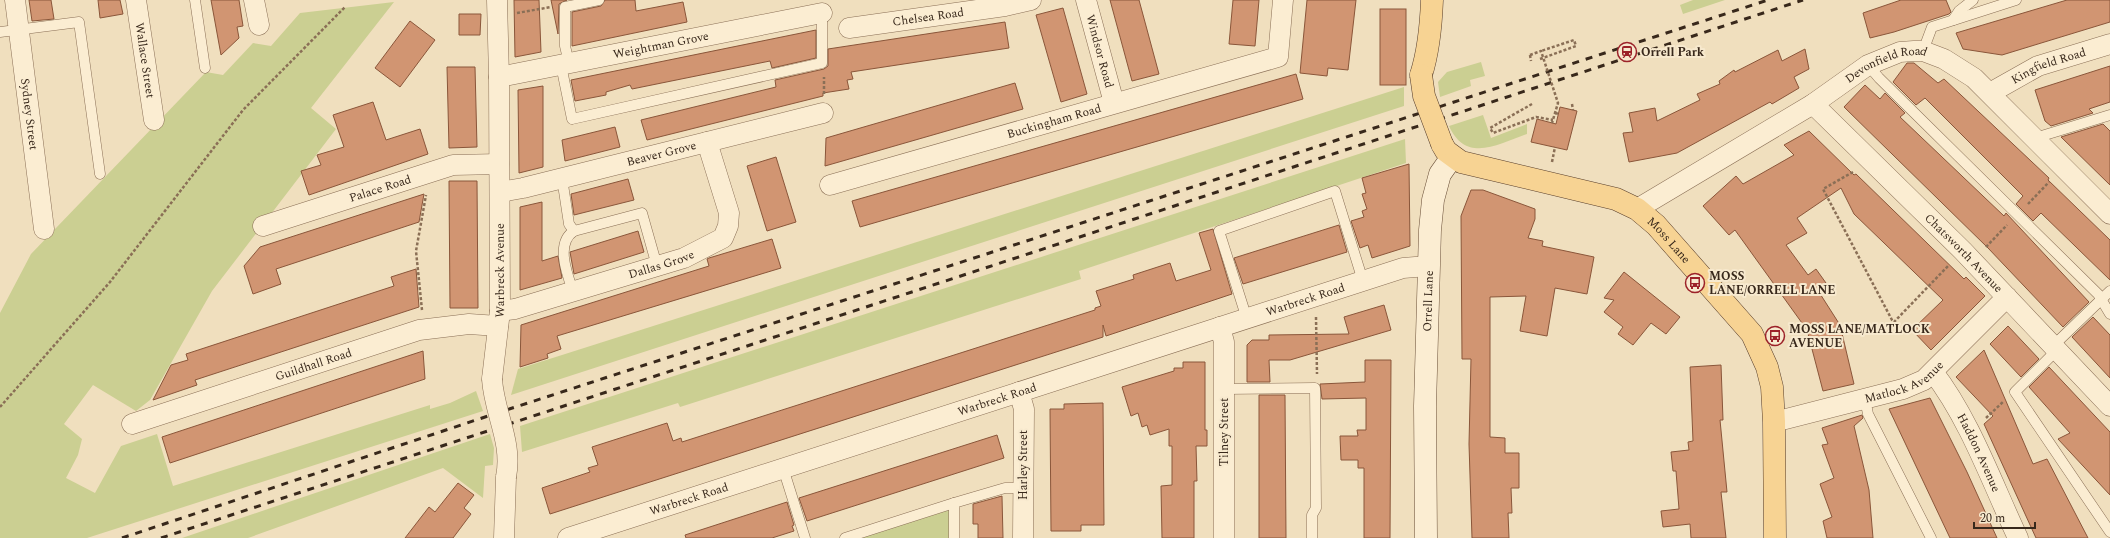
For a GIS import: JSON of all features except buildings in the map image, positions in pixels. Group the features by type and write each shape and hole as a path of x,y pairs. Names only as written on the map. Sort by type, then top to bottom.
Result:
{"main road":[{"path":"1420,0 1421,76 1424,96 1447,150"},
{"path":"1421,76 1428,50 1432,0"},
{"name":"Moss Lane","path":"1447,150 1461,162 1603,194 1637,209 1656,225 1752,334 1767,367 1772,387 1774,422 1775,538"}],"street":[{"name":"Sydney Street","path":"15,0 9,30 44,229"},
{"name":"Wallace Street","path":"136,0 154,120"},
{"path":"254,0 259,25"},
{"name":"Warbreck Avenue","path":"496,0 499,77 499,319 492,379 493,397 508,448 509,461 506,477 504,538"},
{"name":"Chelsea Road","path":"849,28 1005,6 1030,0"},
{"name":"Windsor Road","path":"1086,0 1114,103"},
{"name":"Buckingham Road","path":"830,185 1278,57 1284,0"},
{"name":"Weightman Grove","path":"499,77 822,13"},
{"name":"Kingfield Road","path":"1990,93 2038,66 2110,44"},
{"name":"Devonfield Road","path":"1637,209 1813,104 1868,65 1900,52 1923,51 1944,59 1960,68 1990,93 2110,214"},
{"name":"Chatsworth Avenue","path":"1813,104 1963,251 2110,406"},
{"name":"Beaver Grove","path":"500,192 824,113"},
{"name":"Dallas Grove","path":"499,319 515,309 684,258 696,250 718,242 727,232 729,214 707,142"},
{"name":"Orrell Lane","path":"1426,538 1428,266 1434,200 1447,150"},
{"name":"Palace Road","path":"262,226 453,165 499,164"},
{"name":"Warbreck Road","path":"568,538 1403,268 1428,266"},
{"name":"Matlock Avenue","path":"1774,422 1914,385 1933,372 2007,297"},
{"name":"Guildhall Road","path":"132,424 423,329 499,319"},
{"name":"Tilney Street","path":"1220,327 1224,342 1224,538"},
{"name":"Haddon Avenue","path":"1933,372 1950,395 1970,434 2018,538"},
{"name":"Harley Street","path":"1019,392 1024,409 1023,538"}],"lane":[{"path":"195,0 206,68"},
{"path":"599,0 565,7 565,64 572,119 822,63 822,13"},
{"path":"1953,20 1959,11 1973,0"},
{"path":"1923,51 1932,27 2016,0"},
{"path":"9,30 79,22 100,174"},
{"path":"1868,65 1879,78 2092,288 2110,314"},
{"path":"2035,138 2110,115"},
{"path":"562,178 569,224 574,231"},
{"path":"1247,319 1219,231 1335,191 1363,281"},
{"path":"572,291 567,275 563,247 568,235 574,231 642,213 657,266"},
{"path":"2110,291 2015,392 2110,532"},
{"path":"1224,389 1315,388 1316,508 1312,515 1312,538"},
{"path":"1865,399 1868,414 1931,538"},
{"path":"783,468 805,538"},
{"path":"845,538 1005,488 1023,488"},
{"path":"954,503 954,538"}],"path":[{"path":"511,14 560,5 565,7"},
{"path":"0,407 110,282 243,110 345,7"},
{"path":"1531,60 1530,55 1574,40 1576,46 1540,59"},
{"path":"1532,104 1490,128 1493,133 1536,117 1552,122 1558,103 1541,51"},
{"path":"822,63 824,69 824,113"},
{"path":"1572,104 1573,110"},
{"path":"1555,113 1559,114"},
{"path":"1871,162 1822,189 1894,322 1963,251"},
{"path":"423,329 416,251 430,172"},
{"path":"1315,388 1317,382 1316,296"},
{"path":"1970,434 2010,394 2015,392"}],"green space":[{"path":"1693,0 1725,0 1683,14 1680,5"},
{"path":"394,2 311,108 336,129 212,291 150,400 136,411 93,385 64,424 82,439 78,455 66,478 95,493 121,446 157,434 173,486 430,405 430,409 450,403 476,391 483,411 87,538 0,538 0,313 31,254 206,72 223,75 253,43 271,46 300,13"},
{"path":"1481,62 1485,76 1470,80 1471,86 1440,97 1438,82 1447,72"},
{"path":"1404,87 1404,106 511,395 518,369"},
{"path":"1483,115 1491,138 1527,124 1527,134 1494,146 1474,148 1464,145 1456,138 1449,126"},
{"path":"1405,139 1406,163 1079,271 1081,279 680,407 678,403 522,452 520,426"},
{"path":"490,434 494,448 493,465 485,466 483,498 443,468 248,538 182,538"},
{"path":"951,507 951,538 857,538"}],"railway":[{"path":"122,538 494,414 1768,0"},
{"path":"161,538 1803,0"}],"place":[{"name":"Orrell Park","path":"1627,52"},
{"name":"MOSS LANE/ORRELL LANE","path":"1695,283"},
{"name":"MOSS LANE/MATLOCK AVENUE","path":"1775,336"}]}
